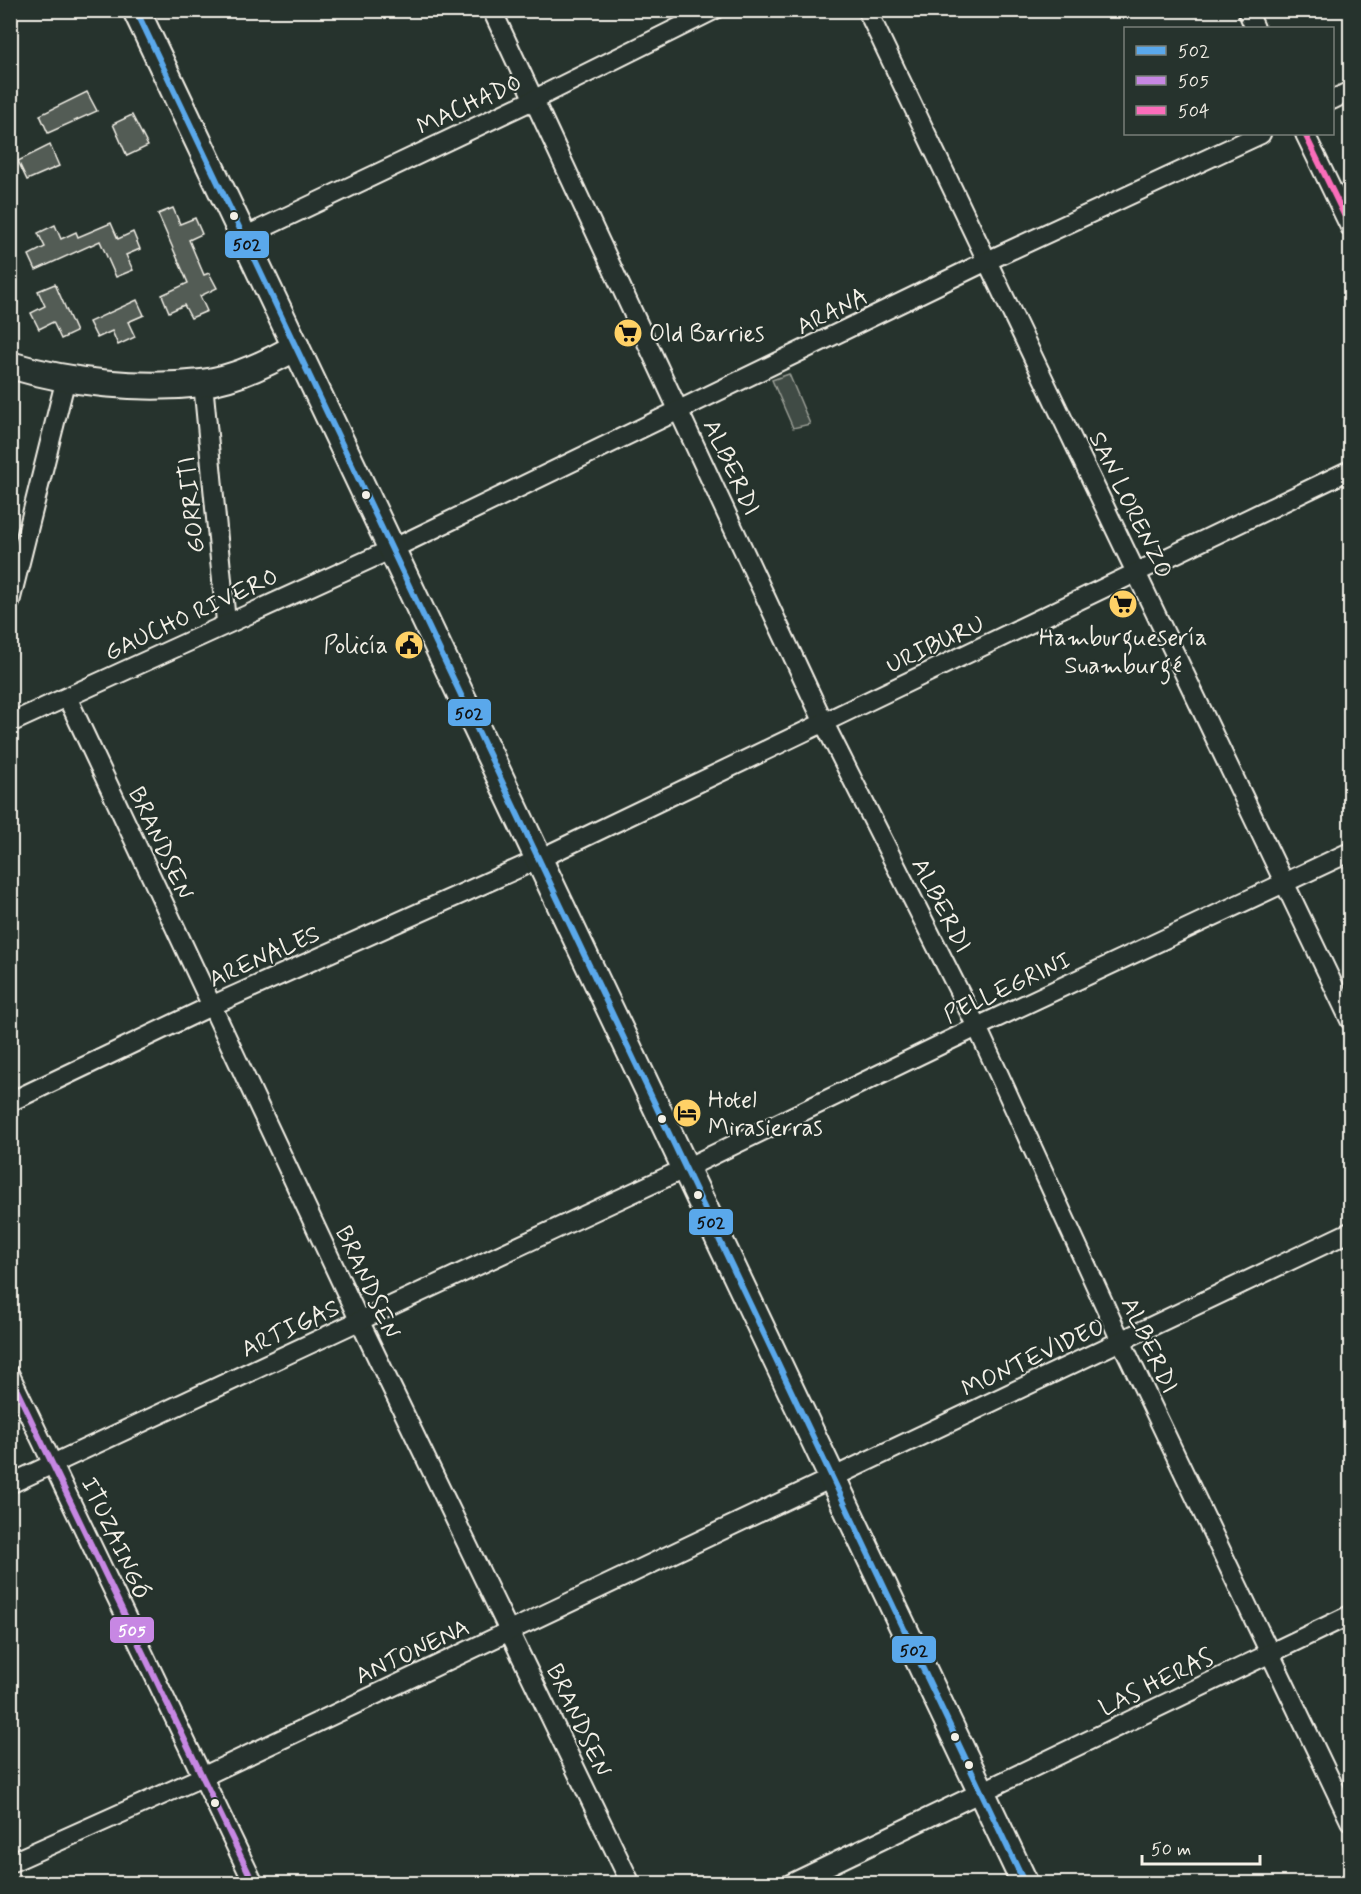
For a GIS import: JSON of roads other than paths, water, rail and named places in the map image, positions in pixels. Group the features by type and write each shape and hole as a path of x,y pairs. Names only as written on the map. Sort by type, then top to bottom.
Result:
{"main road":[{"path":"136,10 1025,1884"},
{"path":"10,366 66,378 124,384 203,383 254,368 296,347"}],"street":[{"name":"ALBERDI","path":"492,10 824,723 977,1027 1121,1341 1350,1821"},
{"name":"MACHADO","path":"244,237 535,99 714,10"},
{"name":"SAN LORENZO","path":"867,10 1350,1020"},
{"path":"1246,10 1254,27"},
{"path":"1334,98 1350,91"},
{"name":"ARANA","path":"392,549 680,412 987,261 1259,135"},
{"path":"1305,135 1350,227"},
{"path":"10,602 66,378"},
{"name":"GORRITI","path":"203,383 226,622"},
{"name":"URIBURU","path":"539,859 1350,470"},
{"name":"GAUCHO RIVERO","path":"10,723 68,699 226,622 392,549"},
{"name":"BRANDSEN","path":"68,699 360,1322 631,1884"},
{"name":"PELLEGRINI","path":"686,1168 977,1027 1350,852"},
{"name":"ARENALES","path":"10,1102 211,1006 539,859"},
{"name":"ARTIGAS","path":"10,1484 686,1168"},
{"name":"MONTEVIDEO","path":"833,1478 1350,1232"},
{"name":"ITUZAINGÓ","path":"10,1375 254,1884"},
{"name":"ANTONENA","path":"10,1863 202,1777 833,1478"},
{"name":"LAS HERAS","path":"790,1884 1350,1615"}],"place":[{"name":"Old Barries","path":"628,333"},
{"name":"Hamburguesería Suamburgé","path":"1123,604"},
{"name":"Policía","path":"409,645"},
{"name":"Hotel Mirasierras","path":"687,1113"}]}
